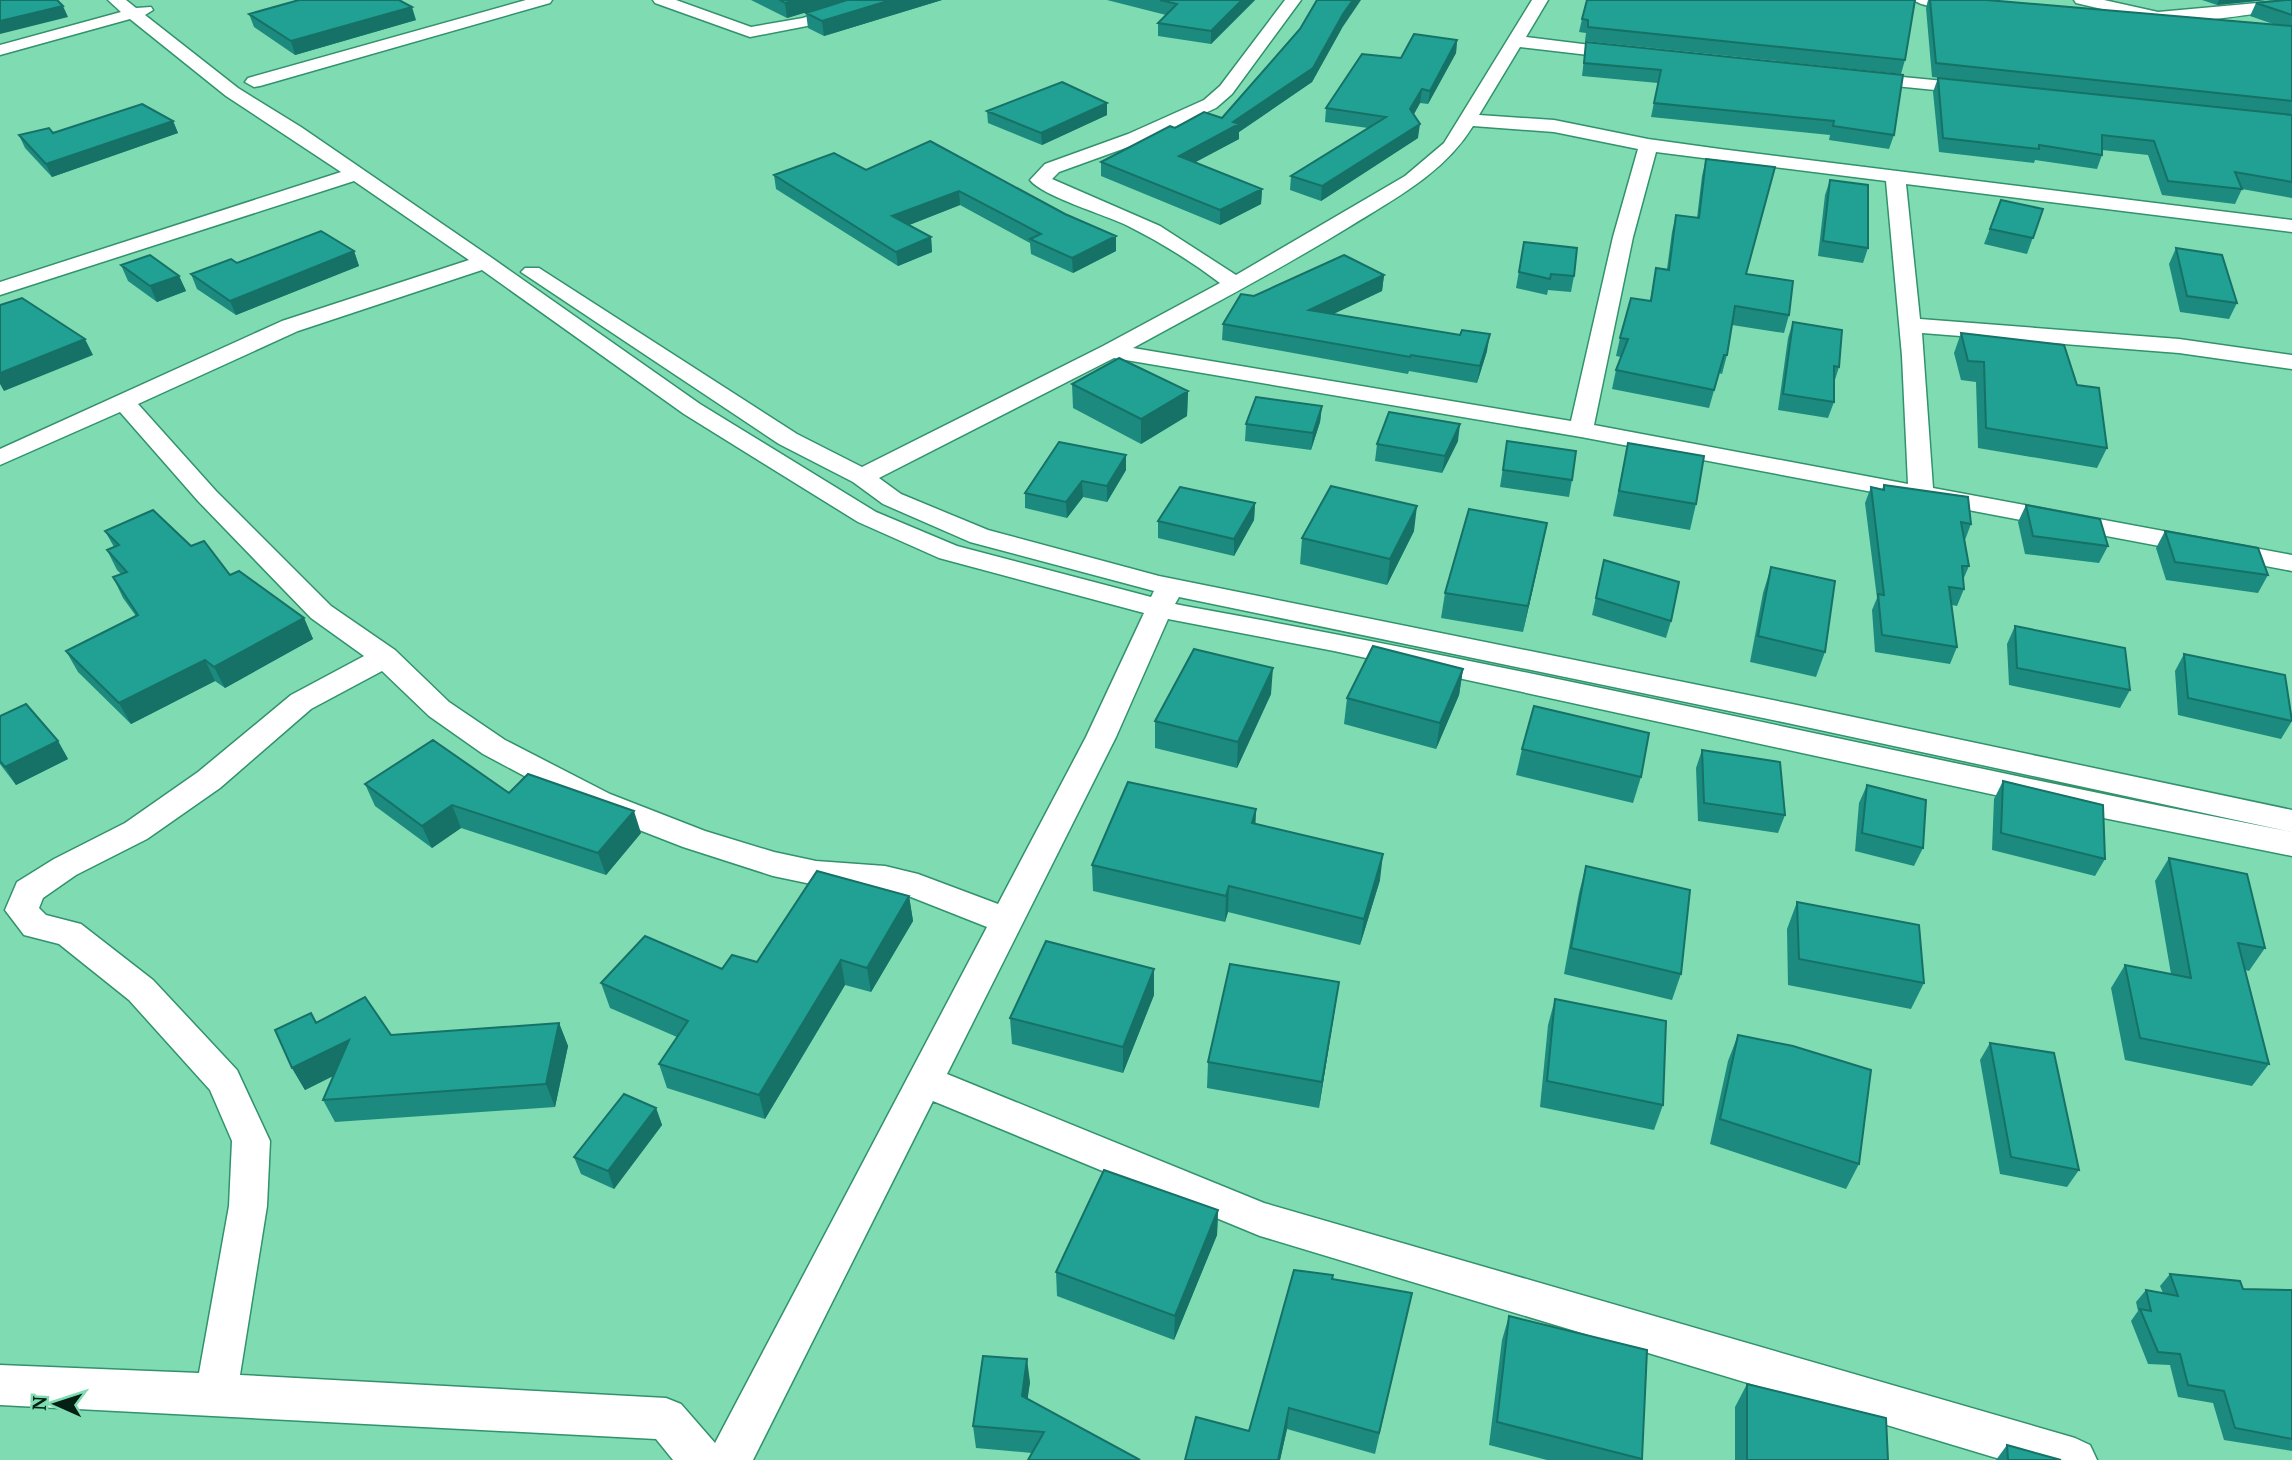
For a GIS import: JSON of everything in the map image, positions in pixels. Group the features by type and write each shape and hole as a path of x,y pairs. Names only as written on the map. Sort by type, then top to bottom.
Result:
{"street":[{"path":"254,82 544,0"},
{"path":"661,0 750,32 806,22 872,0"},
{"path":"1235,284 1202,258 1161,235 1098,204 1047,186 1040,180 1052,168 1135,138 1210,104 1226,90 1293,0"},
{"path":"862,477 1111,351 1297,250 1412,180 1451,146 1540,0"},
{"path":"1922,0 1980,6"},
{"path":"2082,0 2158,17"},
{"path":"2070,13 2158,17 2292,4"},
{"path":"138,5 254,82 356,156 788,439 862,477 892,499 979,536 1164,597 1555,689 2064,799 2292,844"},
{"path":"0,50 138,5"},
{"path":"138,5 232,92 485,262 692,409 867,517 948,552 1164,597 1793,714 2292,821"},
{"path":"1516,41 1639,55"},
{"path":"1846,76 1997,92"},
{"path":"1468,120 1553,126 1648,145 2292,226"},
{"path":"1581,430 1623,237 1648,145"},
{"path":"0,289 355,174"},
{"path":"1895,176 1910,325 1921,491"},
{"path":"0,458 289,326 485,262"},
{"path":"1910,325 2179,346 2292,362"},
{"path":"1111,351 1581,430 1921,491 2292,563"},
{"path":"124,402 223,513 321,612 385,657 439,709 494,747 599,802 694,839 773,864 816,873 885,878 918,886 1007,921"},
{"path":"730,1460 1101,737 1164,597"},
{"path":"216,1394 248,1206 251,1141 224,1081 141,990 69,933 36,926 22,910 29,891 65,867 136,831 209,780 301,702 385,657"},
{"path":"924,1082 1261,1219 2075,1460"},
{"path":"0,1385 666,1419 702,1460"}],"building":[{"path":"0,0 57,0 63,6 0,21"},
{"path":"299,0 399,0 412,7 291,41 249,14"},
{"path":"847,0 891,0 822,21 806,13"},
{"path":"1160,0 1242,0 1211,31 1158,23 1177,4"},
{"path":"1317,0 1353,0 1313,68 1233,122 1239,124 1179,156 1262,189 1220,210 1101,162 1170,126 1175,128 1204,112 1222,118 1300,29"},
{"path":"1587,0 1915,0 1905,60 1588,27 1588,20 1582,19"},
{"path":"1930,0 1987,0 2292,26 2292,101 1936,63"},
{"path":"2292,0 2292,15 2256,3"},
{"path":"1414,34 1457,40 1430,91 1422,89 1410,109 1420,124 1322,186 1291,176 1386,117 1326,108 1362,54 1401,58"},
{"path":"1586,42 1903,75 1894,135 1833,126 1834,121 1654,103 1661,70 1584,63"},
{"path":"1938,78 2292,115 2292,182 2235,172 2242,189 2168,181 2154,141 2102,135 2102,155 2039,145 2039,149 1943,138"},
{"path":"1062,82 1107,103 1041,133 987,111"},
{"path":"142,104 173,121 46,164 19,135 49,128 53,133"},
{"path":"930,141 1065,214 1116,236 1072,258 1030,239 1041,234 959,191 892,216 931,237 896,252 774,175 834,153 866,170"},
{"path":"1706,159 1775,167 1746,274 1793,281 1789,315 1735,306 1727,355 1724,355 1714,390 1616,370 1628,339 1620,338 1631,298 1651,301 1656,268 1669,270 1676,215 1699,218"},
{"path":"1830,180 1868,185 1868,248 1823,241"},
{"path":"2001,200 2043,209 2033,238 1990,229"},
{"path":"321,231 354,251 230,301 191,274 231,259 237,263"},
{"path":"1524,242 1577,248 1574,276 1551,274 1550,279 1519,272"},
{"path":"2176,248 2222,255 2237,303 2187,296"},
{"path":"150,255 179,276 150,286 121,265"},
{"path":"1344,255 1384,275 1309,310 1460,335 1462,330 1490,334 1480,366 1411,355 1410,357 1223,324 1241,294 1254,296"},
{"path":"22,298 85,339 0,373 0,305"},
{"path":"1793,322 1842,330 1839,367 1834,366 1834,402 1783,394"},
{"path":"1961,333 2064,345 2077,385 2099,388 2107,448 1986,428 1984,362 1968,361"},
{"path":"1119,358 1188,391 1141,419 1072,384"},
{"path":"1256,397 1322,406 1313,433 1246,424"},
{"path":"1389,412 1460,424 1445,456 1377,444"},
{"path":"1507,441 1576,451 1572,480 1503,470"},
{"path":"1059,442 1126,455 1107,486 1082,481 1066,502 1025,493"},
{"path":"1628,443 1704,456 1696,504 1619,491"},
{"path":"1884,485 1968,497 1971,524 1961,522 1969,566 1962,566 1964,589 1949,587 1957,647 1882,635 1878,594 1884,595 1871,487 1884,490"},
{"path":"1331,486 1417,506 1390,559 1302,538"},
{"path":"1180,487 1255,503 1234,539 1158,521"},
{"path":"2026,505 2100,519 2108,546 2033,536"},
{"path":"1469,509 1547,523 1528,606 1445,593"},
{"path":"153,510 191,546 204,541 230,575 239,571 304,618 214,667 205,660 119,703 66,651 138,615 113,577 127,572 107,550 119,545 105,531"},
{"path":"2165,531 2258,548 2268,575 2175,562"},
{"path":"1604,560 1679,582 1671,621 1596,598"},
{"path":"1771,567 1835,581 1825,652 1758,636"},
{"path":"2015,626 2125,648 2130,690 2017,668"},
{"path":"1373,646 1463,669 1440,723 1347,698"},
{"path":"1194,649 1273,668 1238,742 1155,721"},
{"path":"2184,654 2285,675 2292,721 2188,698"},
{"path":"26,704 58,741 5,767 0,761 0,716"},
{"path":"1534,706 1649,733 1641,777 1522,749"},
{"path":"433,740 509,793 528,774 634,811 598,853 452,805 422,826 365,784"},
{"path":"1702,750 1780,762 1785,815 1704,803"},
{"path":"2003,781 2103,805 2105,859 2001,833"},
{"path":"1128,782 1256,809 1252,823 1383,854 1364,919 1229,886 1226,896 1092,865"},
{"path":"1867,785 1926,800 1923,848 1862,833"},
{"path":"2169,858 2247,874 2265,948 2238,943 2269,1064 2140,1038 2125,965 2191,978"},
{"path":"1586,866 1690,890 1681,974 1571,948"},
{"path":"817,871 909,896 867,968 841,960 759,1095 659,1064 688,1021 601,983 645,936 722,969 732,955 757,962"},
{"path":"1797,902 1919,925 1924,983 1799,959"},
{"path":"1046,941 1154,969 1123,1047 1010,1018"},
{"path":"1230,964 1339,982 1322,1082 1208,1062"},
{"path":"365,997 391,1035 559,1023 546,1084 323,1100 349,1040 292,1068 275,1030 311,1013 316,1023"},
{"path":"1555,999 1666,1021 1663,1105 1547,1081"},
{"path":"1738,1035 1793,1046 1871,1070 1859,1164 1720,1119"},
{"path":"1990,1043 2054,1053 2079,1170 2011,1157"},
{"path":"624,1094 656,1108 608,1171 574,1157"},
{"path":"1104,1170 1218,1210 1175,1316 1056,1272"},
{"path":"1294,1270 1333,1275 1332,1279 1412,1293 1379,1433 1289,1408 1278,1460 1185,1460 1196,1417 1249,1431"},
{"path":"2170,1274 2240,1281 2243,1289 2292,1290 2292,1439 2235,1428 2224,1391 2188,1385 2180,1354 2158,1352 2140,1309 2151,1311 2146,1290 2178,1296"},
{"path":"1509,1316 1647,1350 1642,1459 1497,1422"},
{"path":"983,1356 1027,1359 1022,1396 1140,1460 1028,1460 1044,1432 973,1426"},
{"path":"1747,1384 1886,1418 1888,1460 1747,1460"},
{"path":"2007,1445 2061,1460 2008,1460"}]}
